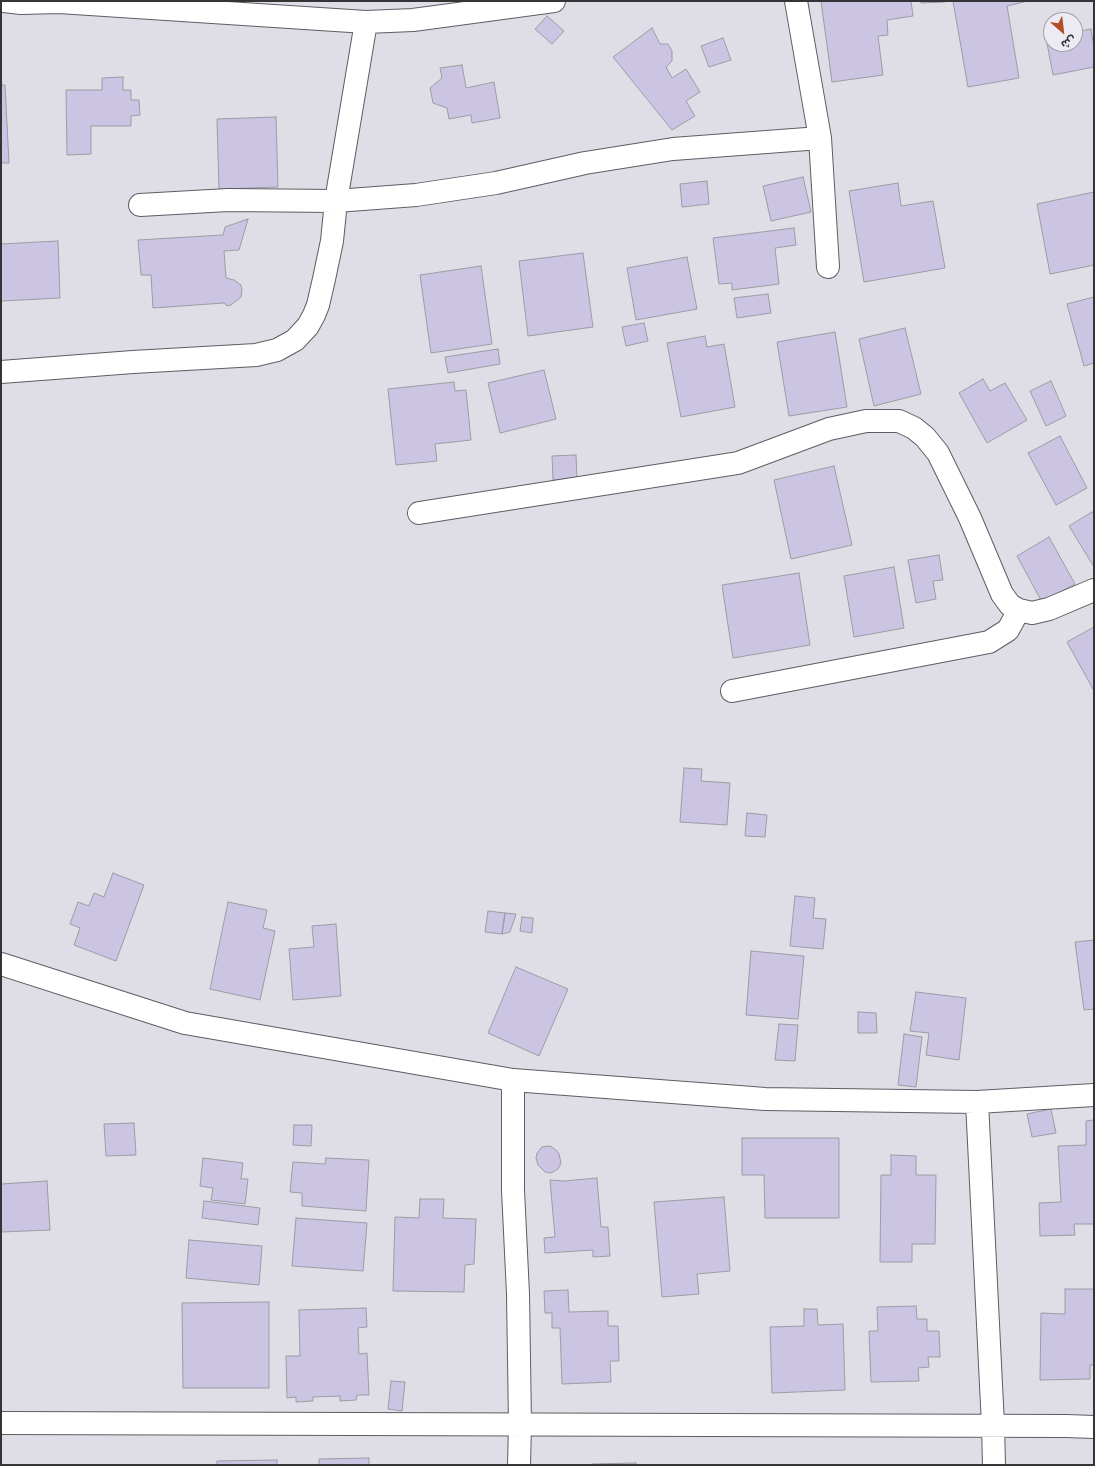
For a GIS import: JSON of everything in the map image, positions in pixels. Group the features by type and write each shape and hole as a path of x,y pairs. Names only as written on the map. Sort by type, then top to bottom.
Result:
{"street":[{"path":"4,1 67,2 366,22 413,20 554,1"},
{"path":"796,1 820,138 828,267"},
{"path":"1,372 256,355 277,350 295,340 308,326 318,305 332,241 336,201 366,22"},
{"path":"140,205 228,200 336,201 416,195 488,184 585,163 673,148 820,138"},
{"path":"419,512 738,463 829,429 866,421 899,421 914,428 925,437 938,453 970,518 1002,594 1010,605 1019,610 1032,613 1049,610 1094,590"},
{"path":"732,691 989,642 1008,630 1019,610"},
{"path":"1,964 185,1023 513,1080 765,1099 977,1102 1094,1095"},
{"path":"513,1080 513,1190 518,1294 520,1424 519,1465"},
{"path":"977,1102 994,1465"},
{"path":"1,1423 993,1425 1094,1427"}],"building":[{"path":"821,1 911,1 913,16 887,20 888,35 878,36 883,75 832,82"},
{"path":"921,1 945,1 945,2 921,3"},
{"path":"953,1 1028,1 1007,6 1019,78 968,87"},
{"path":"547,16 564,31 552,44 535,29"},
{"path":"652,28 660,44 668,44 672,51 672,61 666,67 672,78 686,69 700,92 686,101 695,116 672,130 613,57"},
{"path":"1091,29 1094,48 1094,67 1053,75 1049,52 1083,52 1083,30"},
{"path":"723,38 731,60 709,67 701,46"},
{"path":"462,65 466,88 494,82 500,118 472,123 471,115 449,119 447,108 433,103 430,88 442,78 440,68"},
{"path":"123,77 123,90 131,90 131,100 139,100 140,115 131,116 131,126 91,126 91,154 67,155 66,90 102,90 102,78"},
{"path":"1,85 5,85 9,163 1,163"},
{"path":"276,117 278,187 219,189 217,119"},
{"path":"803,177 811,212 771,221 763,186"},
{"path":"707,181 709,204 682,207 680,184"},
{"path":"898,183 901,206 933,201 945,268 864,282 849,191"},
{"path":"1094,192 1094,265 1050,274 1037,204"},
{"path":"248,219 239,250 224,251 226,278 234,280 241,285 241,297 231,305 227,306 224,303 153,308 151,275 141,275 138,240 223,235 225,227"},
{"path":"794,228 796,245 775,248 779,284 732,290 732,283 719,284 713,238"},
{"path":"58,241 60,298 1,301 1,244"},
{"path":"583,253 593,327 528,336 519,261"},
{"path":"687,257 697,309 636,320 627,268"},
{"path":"481,266 492,344 431,353 420,275"},
{"path":"768,294 771,313 737,318 734,298"},
{"path":"1094,297 1094,363 1084,366 1067,304"},
{"path":"644,323 648,341 626,346 622,327"},
{"path":"905,328 921,394 874,406 859,339"},
{"path":"835,332 847,407 789,416 777,342"},
{"path":"705,336 707,347 724,344 735,407 681,417 667,343"},
{"path":"498,349 500,364 448,373 445,357"},
{"path":"544,370 556,419 500,433 488,383"},
{"path":"983,379 990,391 1005,383 1027,420 987,443 959,393"},
{"path":"1051,381 1066,416 1046,426 1030,391"},
{"path":"454,382 455,391 466,390 471,440 435,444 437,461 396,465 388,389"},
{"path":"1060,436 1087,488 1056,505 1028,453"},
{"path":"576,455 577,478 553,480 552,456"},
{"path":"834,466 852,545 791,559 774,480"},
{"path":"1092,512 1094,515 1094,567 1069,526"},
{"path":"1049,537 1075,584 1042,602 1017,556"},
{"path":"939,555 943,580 933,581 936,599 916,603 908,560"},
{"path":"894,567 904,628 854,637 844,576"},
{"path":"799,573 810,645 733,658 722,585"},
{"path":"1094,627 1094,691 1067,642"},
{"path":"684,768 702,769 701,781 730,783 727,825 680,822"},
{"path":"747,813 767,815 765,837 745,836"},
{"path":"113,873 144,885 116,961 74,945 80,928 70,924 78,902 89,906 94,893 104,897"},
{"path":"795,896 815,898 813,918 826,919 823,949 790,946"},
{"path":"228,902 267,910 263,928 275,931 260,1000 210,989"},
{"path":"488,911 505,913 502,934 485,932"},
{"path":"505,913 516,914 510,932 502,934"},
{"path":"522,917 533,918 532,933 520,931"},
{"path":"336,924 341,996 293,1000 289,949 314,947 312,926"},
{"path":"1094,940 1094,1009 1084,1010 1075,942"},
{"path":"751,951 804,956 798,1019 746,1015"},
{"path":"516,967 568,989 539,1056 488,1033"},
{"path":"916,992 966,998 959,1060 926,1055 929,1033 910,1031"},
{"path":"858,1012 876,1013 877,1033 858,1033"},
{"path":"779,1024 798,1025 795,1061 775,1060"},
{"path":"904,1034 922,1037 916,1087 898,1085"},
{"path":"1051,1109 1056,1133 1032,1137 1027,1114"},
{"path":"1094,1120 1094,1224 1074,1224 1075,1235 1040,1236 1039,1203 1061,1202 1058,1146 1086,1145 1086,1121"},
{"path":"134,1123 136,1155 106,1156 104,1124"},
{"path":"294,1125 312,1125 311,1146 293,1145"},
{"path":"742,1138 839,1138 839,1218 765,1218 764,1175 742,1175"},
{"path":"550,1146 559,1154 561,1163 558,1169 551,1173 545,1172 538,1165 536,1158 537,1153 542,1147"},
{"path":"891,1155 916,1156 916,1175 936,1175 935,1244 912,1244 912,1262 880,1262 881,1175 891,1175"},
{"path":"203,1158 243,1163 241,1179 248,1179 245,1204 211,1200 213,1188 200,1186"},
{"path":"326,1158 369,1160 366,1211 302,1206 302,1193 290,1192 293,1162 325,1164"},
{"path":"597,1178 601,1227 608,1227 610,1256 593,1257 593,1250 545,1253 544,1238 555,1237 550,1180 564,1181"},
{"path":"47,1181 50,1230 1,1232 1,1184"},
{"path":"724,1197 730,1271 697,1274 699,1294 662,1297 654,1202"},
{"path":"420,1199 444,1199 443,1218 476,1219 474,1264 465,1265 464,1292 393,1291 395,1217 419,1218"},
{"path":"204,1201 260,1208 258,1225 202,1218"},
{"path":"296,1218 367,1223 363,1271 292,1266"},
{"path":"189,1240 262,1246 259,1285 186,1278"},
{"path":"1065,1289 1094,1289 1094,1365 1090,1365 1090,1379 1040,1380 1041,1313 1065,1314"},
{"path":"568,1290 569,1312 608,1311 608,1326 618,1326 619,1361 610,1361 611,1382 562,1384 560,1328 552,1328 552,1313 545,1313 544,1291"},
{"path":"269,1302 269,1388 183,1388 182,1303"},
{"path":"916,1306 917,1319 927,1319 927,1331 939,1331 940,1357 928,1357 929,1367 918,1368 919,1381 871,1382 869,1331 878,1331 877,1307"},
{"path":"366,1308 367,1327 358,1328 359,1354 367,1353 369,1395 357,1395 356,1400 340,1401 340,1396 313,1397 313,1401 296,1402 296,1397 287,1398 286,1356 300,1356 299,1310"},
{"path":"804,1309 817,1309 818,1325 843,1324 845,1390 772,1393 770,1327 804,1326"},
{"path":"391,1381 405,1382 402,1411 388,1409"},
{"path":"369,1458 369,1465 319,1465 319,1459"},
{"path":"277,1460 277,1465 217,1465 217,1461"},
{"path":"636,1463 636,1465 592,1465 592,1464"}]}
